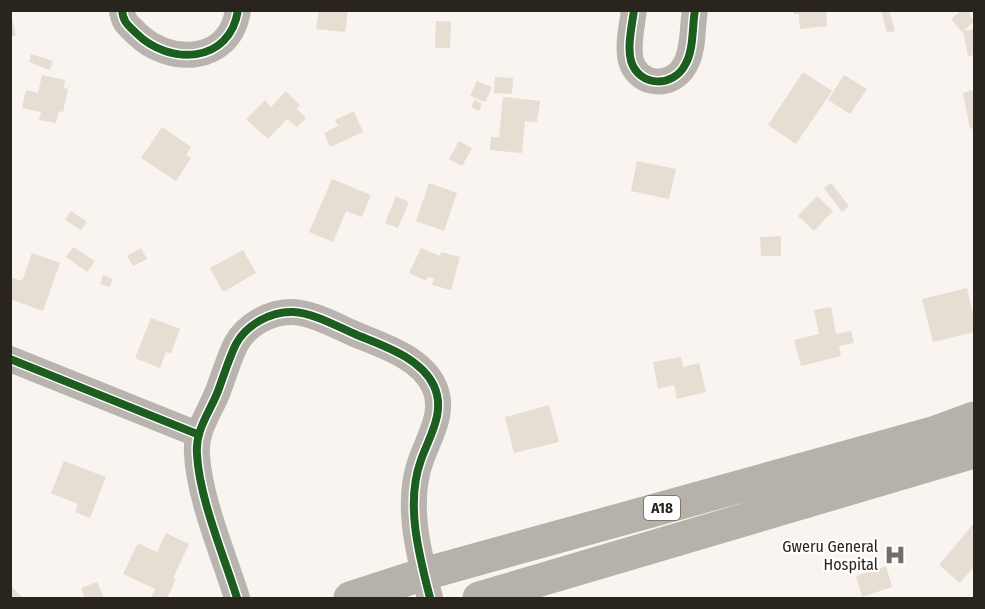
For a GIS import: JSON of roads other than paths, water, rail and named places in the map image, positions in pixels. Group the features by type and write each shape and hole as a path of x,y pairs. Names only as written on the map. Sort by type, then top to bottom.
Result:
{"highway":[{"name":"A18","path":"479,598 710,530 903,457 975,418"},
{"name":"A18","path":"350,598 427,586 527,545 698,498 903,457 975,452"},
{"path":"698,498 710,530"},
{"path":"527,545 540,580"}],"street":[{"path":"122,10 123,20 142,40 164,52 183,57 213,49 228,35 238,10"},
{"path":"634,10 630,59 635,70 645,78 657,82 670,80 686,65 694,10"},
{"path":"237,598 202,484 197,455 197,434 211,409 237,343 250,325 269,317 293,312 312,317 376,343 409,360 425,370 436,389 439,408 434,432 421,460 414,485 414,510 427,586"},
{"path":"10,359 197,434"}],"place":[{"name":"Gweru General Hospital","path":"895,555"}]}
